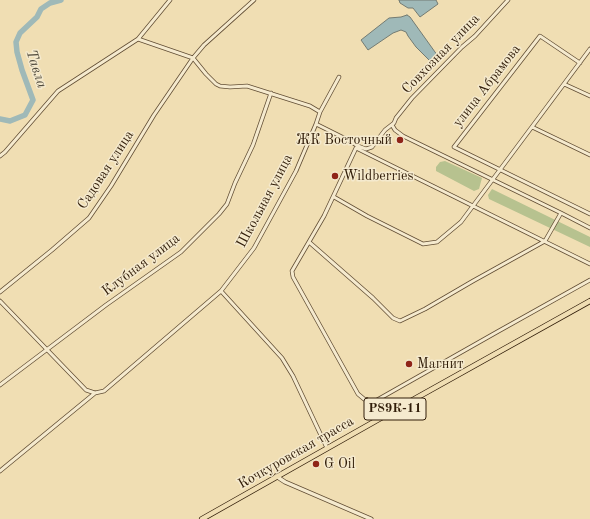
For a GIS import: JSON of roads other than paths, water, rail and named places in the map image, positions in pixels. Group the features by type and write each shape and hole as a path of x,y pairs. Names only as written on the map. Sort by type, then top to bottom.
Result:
{"main road":[{"name":"Кочкуровская трасса","path":"202,519 590,300"}],"street":[{"path":"0,156 58,91 138,39 170,0"},
{"name":"Садовая улица","path":"0,292 89,218 111,186 154,115 193,58 204,45 254,0"},
{"name":"Совхозная улица","path":"357,147 366,149 372,147 385,130 394,123 396,118 412,98 462,47 475,36 508,0"},
{"name":"улица Абрамова","path":"499,170 454,148 540,36 580,63"},
{"path":"138,39 193,58 206,74 220,86 247,86 310,106 320,112"},
{"path":"334,197 367,216 423,244 437,242 461,222 590,49"},
{"name":"Школьная улица","path":"0,472 95,393 104,391 221,291 258,242 296,171 320,112 339,78"},
{"path":"564,84 590,96"},
{"name":"Клубная улица","path":"0,385 181,252 219,214 227,204 253,145 270,93"},
{"path":"316,124 348,140 357,147 472,206 590,264"},
{"path":"392,125 395,130 403,136 590,228"},
{"path":"532,127 590,155"},
{"path":"357,147 334,197 292,271 293,277 358,394 364,399 371,401 376,400 590,280"},
{"path":"499,170 590,214"},
{"path":"309,242 373,298 393,318 400,321 425,309 545,241 561,213"},
{"path":"221,291 282,358 293,376 327,448"},
{"path":"0,301 86,390 95,393"},
{"path":"276,476 285,482 371,519"}],"water":[{"path":"399,0 436,0 438,4 420,17 413,8 408,8 400,3"},
{"path":"407,15 410,17 440,59 433,64 416,47 406,32 401,30 393,33 368,50 361,40 389,18"}],"waterway":[{"name":"Тавла","path":"0,119 10,121 25,115 33,100 17,52 16,42 20,33 37,17 41,9 50,3 61,0"}],"place":[{"name":"ЖК Восточный","path":"400,140"},
{"name":"Wildberries","path":"335,176"},
{"name":"Магнит","path":"409,364"},
{"name":"G Oil","path":"316,464"}]}
